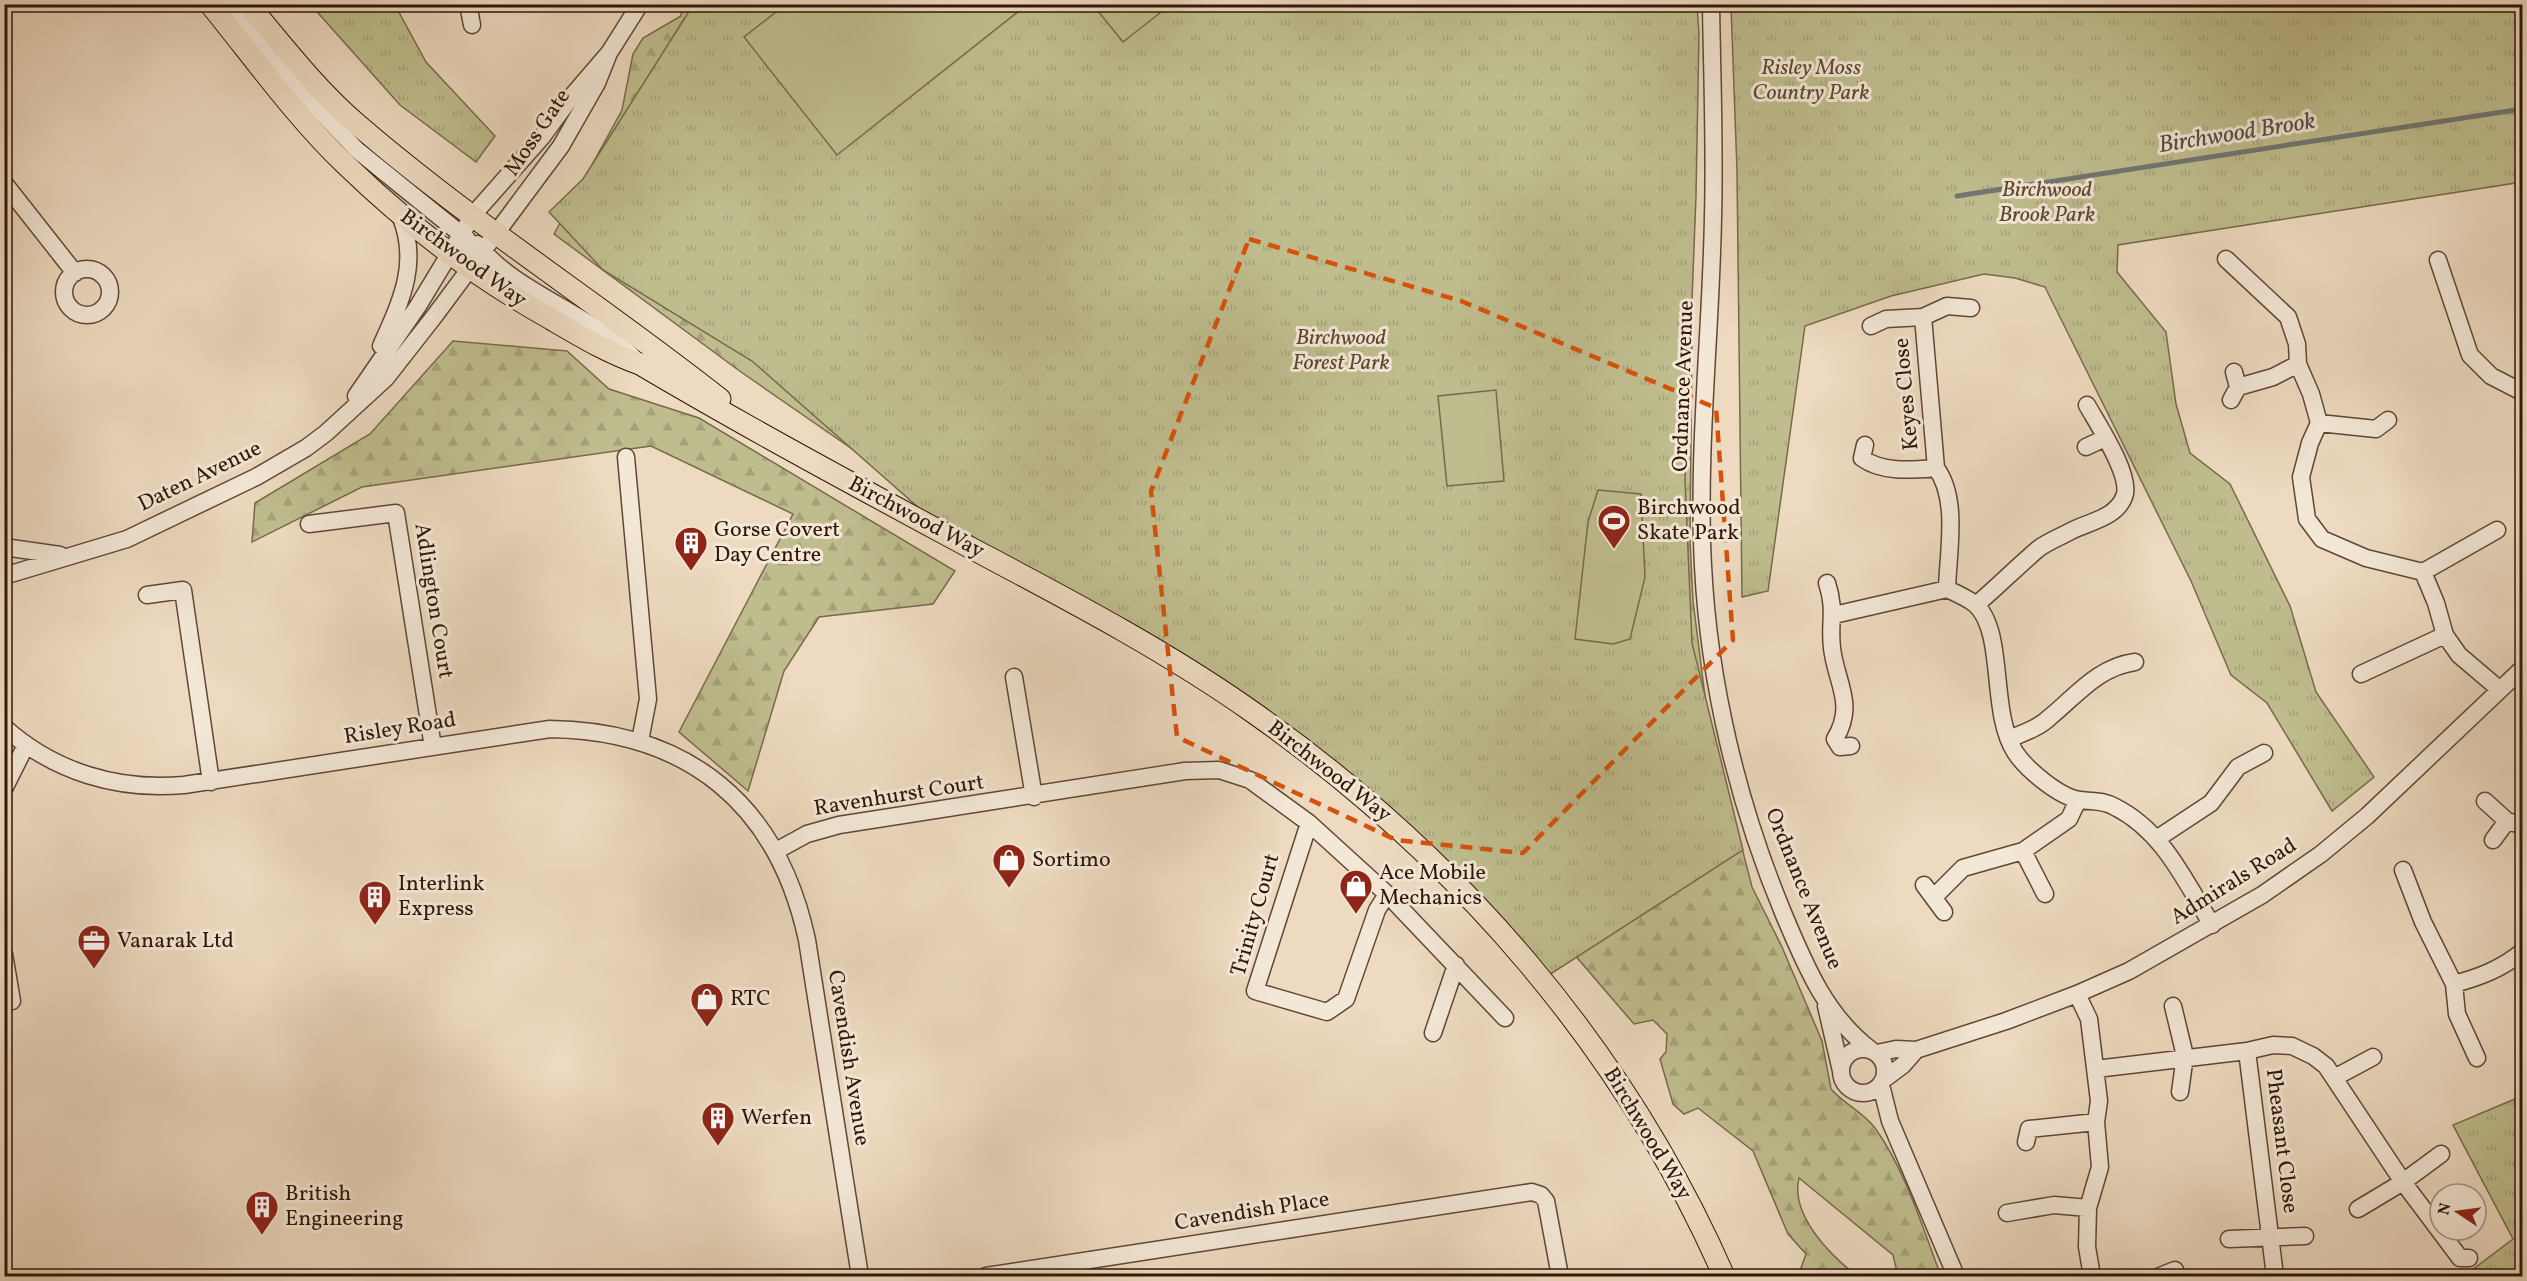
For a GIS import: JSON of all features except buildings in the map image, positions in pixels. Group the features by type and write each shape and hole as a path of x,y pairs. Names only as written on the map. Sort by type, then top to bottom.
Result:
{"main road":[{"name":"Birchwood Way","path":"210,4 303,119 344,163 400,215 470,269 518,301 606,350 640,364 773,440 1055,593 1192,672 1253,712 1326,766 1388,817 1495,923 1569,1014 1618,1081 1669,1166 1724,1276"},
{"name":"Birchwood Way","path":"248,4 299,65 357,124 473,215 489,243 642,337 773,440"}],"street":[{"path":"233,4 287,77 357,150 467,239 473,254 470,269"},
{"path":"468,4 472,25"},
{"name":"Moss Gate","path":"473,215 542,137 572,96 609,53 640,4"},
{"name":"Ordnance Avenue","path":"1711,4 1713,217 1702,478 1703,565 1710,645 1731,751 1757,848 1802,957 1824,1000 1850,1034 1874,1051"},
{"name":"Moss Gate","path":"489,243 576,123 597,83 609,53"},
{"path":"4,183 75,273"},
{"path":"365,383 403,297 408,276 409,250 400,215"},
{"name":"Daten Avenue","path":"344,416 418,306 473,215"},
{"path":"489,243 520,279 619,341 640,364"},
{"name":"Daten Avenue","path":"4,576 65,555 126,538 256,477 306,448 386,378 489,243"},
{"path":"2226,259 2288,317 2297,344 2298,364 2311,393 2319,423 2310,443 2301,477 2307,519 2322,539 2366,558 2423,572 2502,530"},
{"path":"2438,260 2470,355 2490,376 2523,392"},
{"name":"Keyes Close","path":"1871,326 1886,319 1923,317 1947,306 1971,308"},
{"name":"Keyes Close","path":"1923,317 1936,468 1946,481 1949,502 1947,589"},
{"path":"2234,386 2272,377 2298,364"},
{"path":"1976,605 2011,576 2038,549 2101,519 2116,508 2125,497 2126,487 2121,468 2087,405"},
{"path":"2319,423 2376,429 2388,420"},
{"path":"2086,447 2105,438"},
{"name":"Keyes Close","path":"1865,445 1862,458 1871,465 1912,470 1936,468"},
{"path":"626,458 648,699 640,741"},
{"name":"Adlington Court","path":"309,524 396,513 433,747"},
{"name":"Daten Avenue","path":"4,547 65,555"},
{"path":"2423,572 2436,603 2445,635 2459,655 2499,689"},
{"path":"1827,583 1833,601 1832,649 1845,691 1841,729 1835,739 1840,747 1851,746"},
{"path":"1834,615 1947,589 1976,605 1989,628 2001,721 2022,761 2036,776 2078,800 2100,800 2116,807 2158,838 2212,925"},
{"path":"147,595 183,591 211,782"},
{"path":"2361,674 2445,635"},
{"path":"2009,740 2049,719 2090,679 2120,664 2138,661"},
{"name":"Admirals Road","path":"1874,1051 1916,1050 2006,1021 2077,994 2129,971 2262,896 2339,839 2422,766 2499,689 2523,669"},
{"path":"1014,677 1034,797"},
{"name":"Risley Road","path":"4,727 26,745 70,770 117,783 165,787 211,782 550,729 605,733 640,741 668,752 721,785 745,809 776,850"},
{"path":"4,789 26,745"},
{"path":"2158,838 2211,803 2238,767 2264,753"},
{"name":"Ravenhurst Court","path":"776,850 824,828 1034,797 1204,768 1234,773 1250,780 1309,823"},
{"path":"1944,912 1929,891 1963,868 2023,850 2069,819 2078,800"},
{"path":"2485,801 2515,823 2493,840"},
{"path":"1309,823 1387,894 1505,1018"},
{"name":"Trinity Court","path":"1309,823 1255,991 1327,1012 1346,999 1377,910 1387,894"},
{"name":"Cavendish Avenue","path":"776,850 797,901 807,940 860,1276"},
{"path":"2023,850 2045,894"},
{"path":"2403,870 2423,921 2454,984 2457,1014 2477,1058"},
{"path":"2454,984 2498,969 2523,952"},
{"path":"4,954 12,1001"},
{"path":"1433,1033 1456,965"},
{"path":"2077,994 2089,1019 2099,1101 2096,1122 2100,1167 2088,1208 2087,1247 2092,1276"},
{"name":"Ordnance Avenue","path":"1824,1000 1841,1072"},
{"path":"2173,1005 2185,1056 2180,1092"},
{"path":"2096,1069 2185,1056 2247,1051 2273,1045 2292,1046 2313,1056 2334,1078 2403,1182 2460,1258 2469,1258"},
{"path":"1890,1121 1845,1084 1841,1072 1845,1059 1850,1053 1864,1048 1874,1051 1885,1065 1882,1082 1890,1121 1956,1276"},
{"name":"Admirals Road","path":"1882,1082 1903,1065 1916,1050"},
{"name":"Pheasant Close","path":"2247,1051 2275,1276"},
{"path":"2334,1078 2373,1057"},
{"path":"1856,1092 1869,1092 1882,1082"},
{"path":"2026,1142 2029,1129 2096,1122"},
{"path":"2358,1209 2403,1182 2441,1154"},
{"name":"Cavendish Place","path":"986,1276 1524,1193 1540,1195 1546,1202 1560,1276"},
{"path":"2007,1213 2054,1205 2088,1208"},
{"name":"Pheasant Close","path":"2229,1239 2305,1236"}],"highlighted area":[{"path":"1249,239 1461,301 1716,408 1733,640 1523,853 1396,840 1177,737 1151,491"}],"green space":[{"path":"1022,4 1024,7 837,155 744,37 785,5"},
{"path":"311,5 395,5 426,62 495,136 476,162 400,105"},
{"name":"Birchwood Forest Park","path":"682,5 720,5 1661,341 1692,341 1690,540 1693,601 1707,712 1752,887 1782,947 1822,1041 1831,1089 1870,1122 1886,1144 1904,1180 1941,1276 1898,1276 1893,1255 1799,1178 1800,1206 1806,1220 1824,1246 1857,1276 1798,1276 1806,1254 1788,1234 1753,1151 1698,1108 1684,1114 1673,1104 1660,1059 1666,1052 1667,1034 1653,1020 1634,1024 1518,889 920,496 741,372 554,234 622,110 633,54 643,38 681,16"},
{"name":"Birchwood Forest Park","path":"693,5 1697,5 1699,33 1696,196 1685,480 1692,643 1743,850 1549,975 1355,780 928,516 752,361 603,270 549,212 583,179"},
{"path":"1093,5 1170,5 1123,42"},
{"name":"Birchwood Brook Park","path":"1731,5 2522,5 2522,182 2118,245 2117,272 2166,332 2176,404 2190,453 2230,484 2290,606 2316,692 2374,777 2332,811 2267,703 2231,675 2191,581 2045,287 2015,278 1984,274 1891,296 1805,326 1768,591 1742,597 1737,171"},
{"path":"453,341 567,351 609,389 699,418 955,571 933,604 819,617 784,671 748,791 679,732 793,514 651,446 362,487 252,542 255,503 370,434"},
{"path":"1496,390 1504,481 1447,486 1438,396"},
{"name":"Birchwood Skate Park","path":"1598,490 1641,494 1645,577 1630,639 1613,644 1575,639 1588,522"},
{"path":"2522,1096 2522,1276 2464,1276 2513,1239 2488,1192 2488,1182 2483,1182 2453,1125"}],"waterway":[{"name":"Birchwood Brook","path":"1957,196 2522,109"}],"place":[{"name":"Birchwood Skate Park","path":"1614,550"},
{"name":"Gorse Covert Day Centre","path":"691,572"},
{"name":"Sortimo","path":"1009,889"},
{"name":"Ace Mobile Mechanics","path":"1356,915"},
{"name":"Interlink Express","path":"375,926"},
{"name":"Vanarak Ltd","path":"94,970"},
{"name":"RTC","path":"707,1028"},
{"name":"Werfen","path":"718,1147"},
{"name":"British Engineering","path":"262,1236"}],"park label":[{"name":"Risley Moss Country Park","path":"1811,80"}]}
